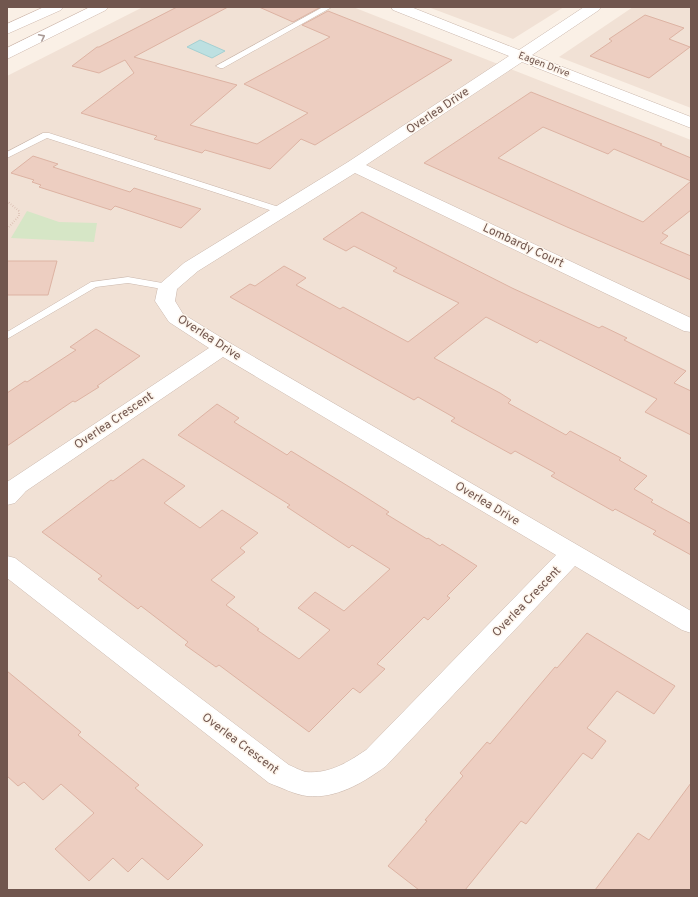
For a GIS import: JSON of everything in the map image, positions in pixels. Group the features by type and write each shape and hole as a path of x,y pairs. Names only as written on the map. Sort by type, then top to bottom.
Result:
{"street":[{"path":"7,30 56,7"},
{"path":"7,54 101,7"},
{"name":"Eagen Drive","path":"398,7 691,122"},
{"name":"Overlea Drive","path":"594,7 354,166 191,267 168,287 165,301 176,318 223,348 691,623"},
{"name":"Lombardy Court","path":"354,166 691,326"},
{"name":"Overlea Crescent","path":"7,497 18,485 223,348"},
{"name":"Overlea Crescent","path":"7,565 278,774 306,784 331,782 354,773 376,758 572,554"}],"lane":[{"path":"220,66 328,7"},
{"path":"7,155 46,135 282,211"},
{"path":"7,336 94,284 128,280 168,287"}],"path":[{"path":"7,201 19,211 19,216 7,229"}],"shaded area":[{"path":"143,7 353,7 691,140 691,890 7,890 7,76"},
{"path":"428,7 564,7 513,39"},
{"path":"633,7 691,7 691,108 559,57"}],"green space":[{"path":"27,211 59,222 97,223 94,242 11,238"}],"water":[{"path":"200,40 225,51 212,58 187,47"}],"building":[{"path":"177,7 228,7 134,57 237,85 190,125 257,144 308,113 244,84 330,37 302,25 328,11 452,60 315,145 301,139 270,169 205,150 202,153 154,139 157,136 81,113 134,73 125,60 99,73 72,66 97,47"},
{"path":"259,7 317,7 319,8 293,22"},
{"path":"645,15 684,28 669,39 690,47 649,78 590,56 612,41 609,39"},
{"path":"531,92 662,144 660,145 691,158 691,181 691,210 662,233 668,236 660,243 691,256 691,280 567,227 424,163","holes":["543,127 608,154 614,149 691,181 643,222 498,158"]},
{"path":"33,156 58,164 53,167 130,192 134,188 201,209 181,228 115,206 111,210 39,187 41,185 32,182 34,180 11,173"},
{"path":"362,212 512,288 599,328 602,326 627,338 624,340 686,371 674,383 691,391 691,435 645,412 657,399 540,340 537,343 486,317 434,358 500,393 511,400 508,403 566,435 570,431 621,458 619,460 647,476 634,489 653,500 651,502 691,524 691,555 653,534 656,531 615,509 613,511 551,476 555,473 515,451 511,454 451,421 455,418 418,397 414,400 230,297 250,284 255,286 284,266 306,278 296,285 340,309 343,307 408,342 459,303 393,271 397,268 354,246 346,251 323,239"},
{"path":"7,261 57,261 48,295 7,295"},
{"path":"96,329 140,356 97,386 99,387 75,402 73,401 7,446 7,393 25,381 27,382 76,350 70,347"},
{"path":"217,404 239,418 234,422 287,455 291,451 389,512 386,514 440,546 442,544 477,566 447,596 450,598 428,620 424,617 377,664 385,669 360,693 353,688 309,732 219,665 216,667 185,645 188,642 141,606 138,609 98,579 102,576 42,532 111,480 113,481 143,459 185,486 164,503 200,528 222,510 258,533 240,548 245,552 211,580 235,597 226,605 259,629 257,630 299,659 330,630 298,608 315,592 344,611 390,569 352,545 349,548 287,507 290,505 178,435"},
{"path":"587,633 675,686 654,714 617,691 587,728 606,741 592,759 583,753 526,824 521,821 465,890 419,890 388,866 463,776 460,773 487,742 490,744 555,667 557,668"},
{"path":"7,671 81,732 78,735 139,785 135,788 203,845 168,880 142,858 128,872 113,858 89,881 55,849 94,813 61,784 43,800 24,782 18,786 7,776"},
{"path":"691,783 691,890 595,890 638,833 649,840"}]}
